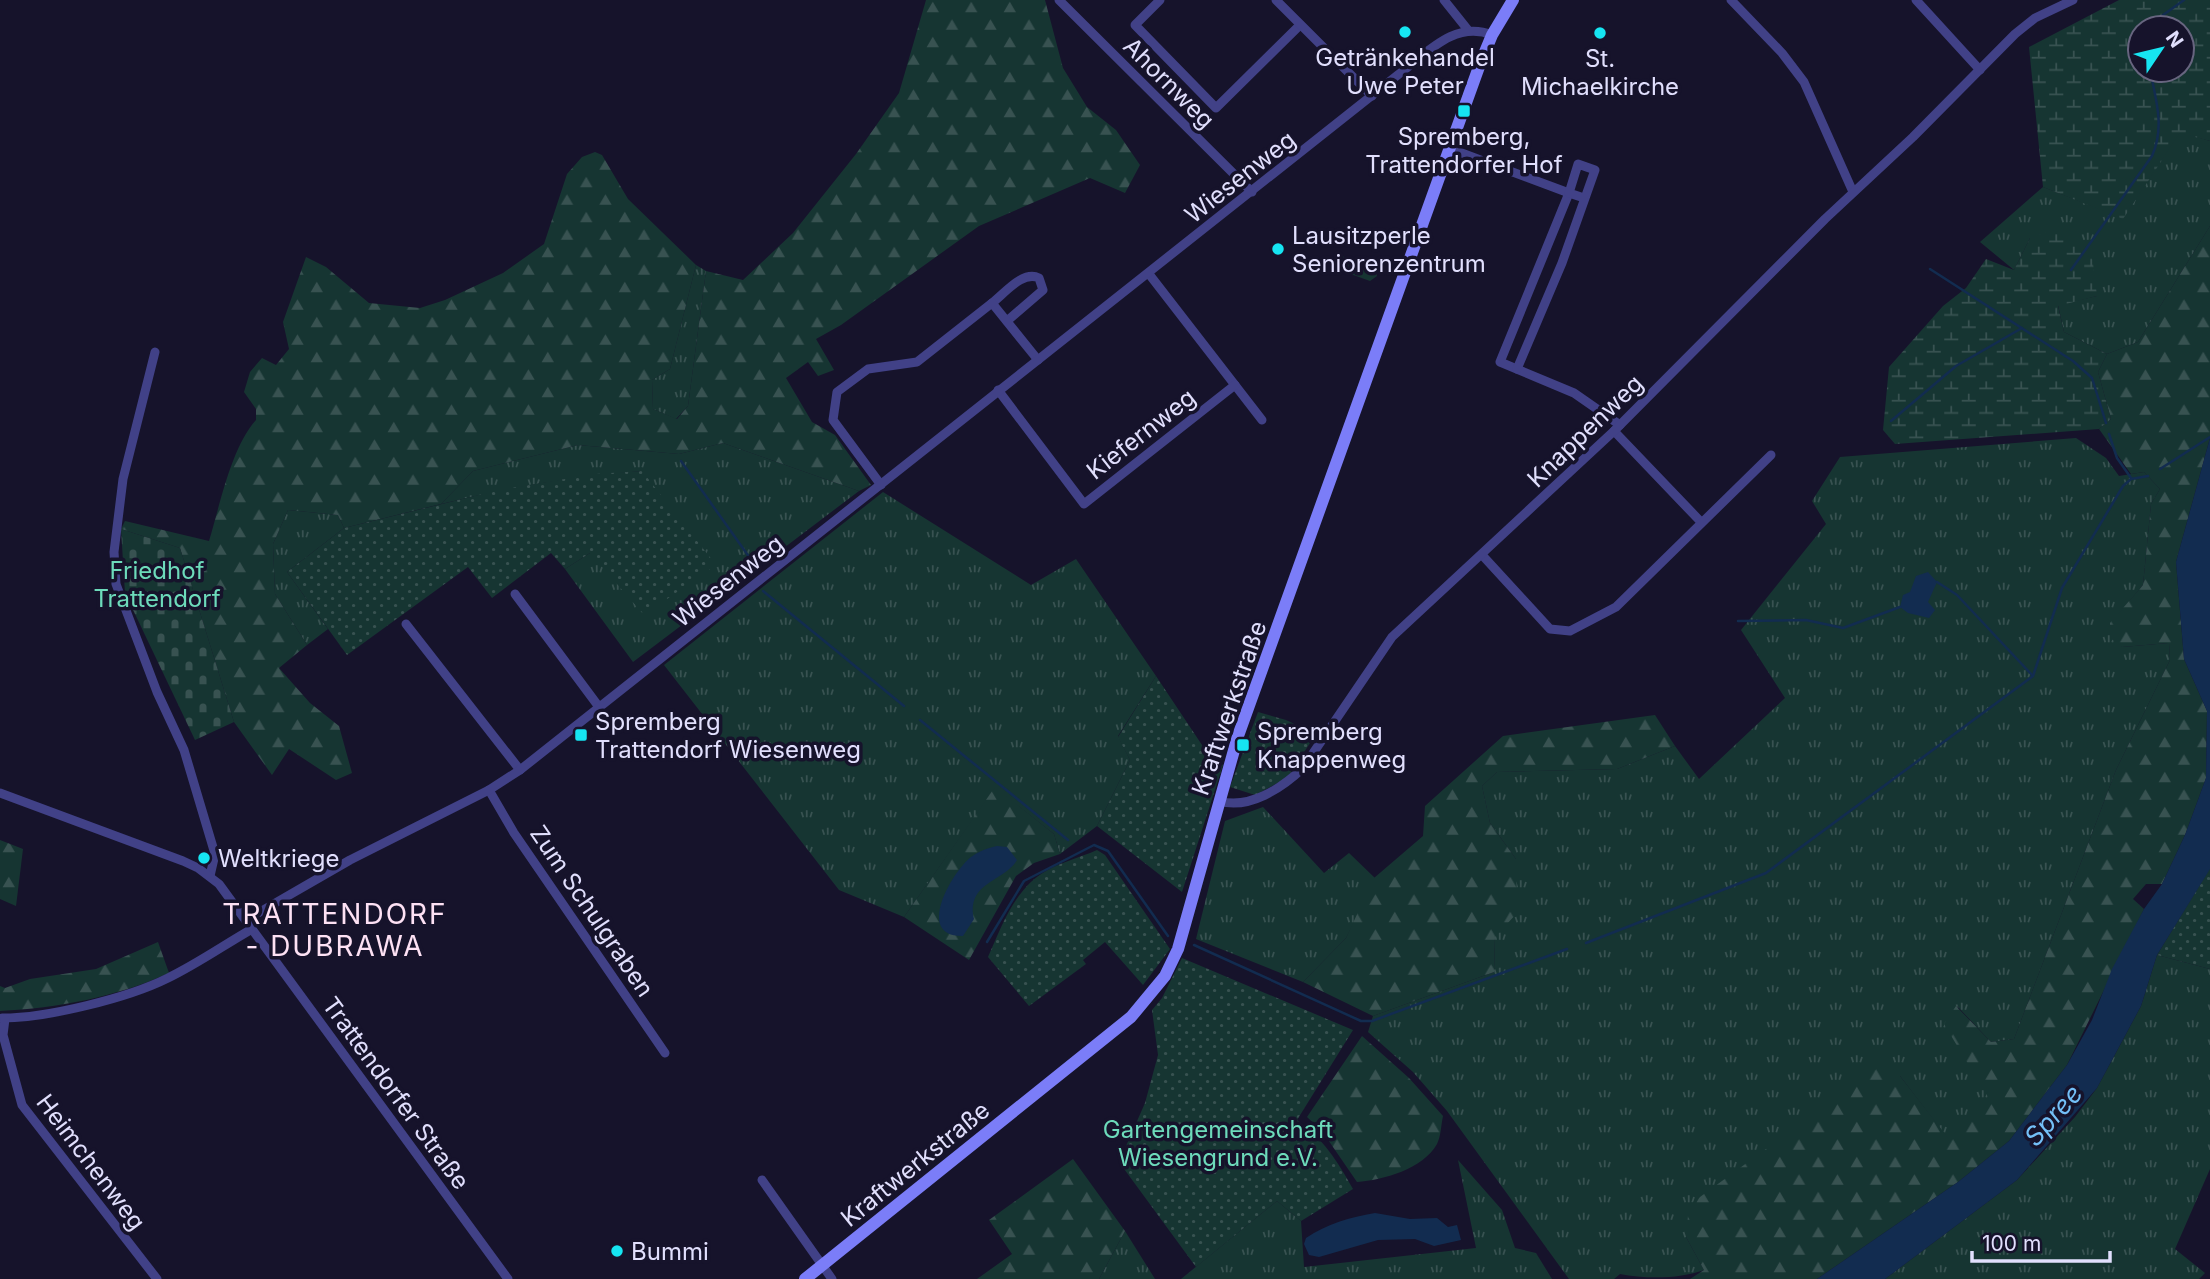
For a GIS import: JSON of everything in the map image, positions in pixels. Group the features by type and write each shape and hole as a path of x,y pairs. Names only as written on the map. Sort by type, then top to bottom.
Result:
{"main road":[{"name":"Kraftwerkstraße","path":"805,1279 1131,1017 1152,995 1165,976 1188,921 1238,736 1492,35 1513,0"}],"street":[{"name":"Ahornweg","path":"1059,0 1252,192"},
{"path":"1160,0 1135,25 1216,108 1300,25"},
{"path":"1276,0 1373,96"},
{"path":"1444,0 1468,30 1492,35"},
{"path":"1916,0 1980,70"},
{"name":"Knappenweg","path":"1219,801 1230,804 1247,801 1290,780 1303,768 1392,637 1483,556 1617,428 1853,191 2035,18 2073,0"},
{"path":"1731,1 1782,53 1804,82 1853,191"},
{"name":"Wiesenweg","path":"246,920 350,860 489,790 520,770 1373,96 1449,37 1468,30"},
{"path":"1451,149 1584,198"},
{"path":"1517,369 1562,263 1595,170 1578,164 1544,257 1500,362 1574,393 1617,428 1701,523"},
{"path":"1544,257 1562,263"},
{"path":"1149,274 1262,419"},
{"path":"881,485 833,420 837,392 868,369 917,362 1025,276 1040,278 1043,290 1007,321"},
{"path":"992,303 1038,360"},
{"path":"1513,334 1530,341"},
{"path":"0,793 183,861 210,876 215,853 184,750 157,692 116,584 114,552 123,479 155,352"},
{"name":"Kiefernweg","path":"998,390 1084,504 1235,385"},
{"path":"1483,556 1550,629 1570,631 1616,607 1770,455"},
{"path":"515,594 599,707"},
{"path":"406,624 520,770"},
{"name":"Zum Schulgraben","path":"489,790 514,833 665,1053"},
{"name":"Trattendorfer Straße","path":"210,876 246,920 508,1279"},
{"path":"2,1018 102,1002 142,989 170,977 252,929"},
{"name":"Heimchenweg","path":"2,1018 3,1035 22,1105 157,1279"},
{"path":"762,1180 824,1264 832,1279"}],"green space":[{"path":"926,0 1045,0 1063,68 1087,107 1116,130 1140,165 1125,193 1090,178 979,226 841,325 816,339 834,370 818,376 808,362 786,378 812,422 835,435 871,485 859,491 723,443 679,454 578,445 473,471 441,504 344,528 338,515 288,510 273,544 275,594 307,645 279,668 310,703 339,726 352,773 336,780 289,749 272,775 234,722 180,548 121,529 125,521 209,541 233,461 256,420 256,409 244,392 250,372 262,358 276,365 289,349 283,322 306,257 326,267 369,303 420,308 445,300 503,273 544,244 567,174 582,157 595,152 602,155 628,199 696,265 670,369 652,380 653,409 677,419 688,406 706,271 743,280 793,233 856,154 899,93"},
{"path":"2119,0 2210,0 2210,141 2180,133 2123,219 2043,187 2029,47"},
{"path":"2180,132 2210,141 2210,226 2138,342 2107,354 2064,332 2058,305 2097,296 2030,238 2014,270 1980,242 2043,187 2123,218"},
{"path":"2210,226 2210,438 2176,562 2184,659 2207,711 2206,778 2185,835 2162,884 2146,884 2133,899 2144,909 2067,1065 2009,1141 1958,1182 1817,1279 1690,1279 1704,1270 1686,1237 1689,1205 1883,1064 1900,1076 1949,1139 1988,1097 1944,1024 1956,1006 1991,1042 2014,1039 2116,770 2170,660 2169,643 2122,647 2110,638 2110,623 2143,585 2151,504 2160,489 2144,472 2131,474 2099,429 2111,419 2098,372 2107,354 2138,342"},
{"path":"2056,228 2092,255 2097,296 2058,306 2064,332 2107,354 2098,372 2111,419 2099,429 1895,444 1883,430 1889,367 1943,306 1966,288 1986,259 2014,270 2030,238"},
{"path":"1342,256 1375,269 1377,276 1370,281 1334,268 1334,258"},
{"path":"696,265 706,271 688,406 676,419 653,409 652,380 670,369"},
{"path":"2076,438 2106,458 2119,476 2144,472 2160,489 2151,504 2143,585 2111,623 2122,647 2169,643 2170,660 2116,770 2014,1039 1991,1042 1957,1006 1989,1097 1949,1140 1900,1076 1686,1237 1704,1270 1674,1277 1620,1274 1614,1279 1569,1279 1447,1111 1413,1072 1368,1032 1373,1016 1494,972 1495,937 1516,859 1490,823 1482,786 1497,772 1617,769 1675,746 1699,779 1785,698 1741,630 1826,524 1812,501 1840,457"},
{"path":"723,443 859,491 633,662 565,569 590,553 642,471 541,483 441,504 473,471 578,445 679,454"},
{"path":"642,471 716,565 644,615 590,553 565,569 551,553 492,598 468,567 347,655 287,572 344,528 499,490 595,474"},
{"path":"883,492 1031,585 1076,559 1156,676 1118,736 1130,760 1097,826 1060,854 1054,834 995,788 904,917 839,890 664,665"},
{"path":"288,510 338,515 344,528 287,572 328,629 307,645 275,594 273,544"},
{"name":"Friedhof Trattendorf","path":"121,529 180,548 234,722 195,740 125,593"},
{"path":"1156,676 1210,757 1223,765 1182,892 1097,826 1130,760 1118,737"},
{"path":"1258,712 1286,720 1316,734 1287,778 1255,795 1230,787"},
{"path":"1655,715 1675,746 1617,769 1497,772 1482,786 1490,823 1516,859 1517,913 1495,937 1494,972 1373,1016 1303,982 1346,938 1374,878 1423,836 1425,806 1503,736"},
{"path":"995,787 1054,834 1060,854 1034,863 1016,876 969,960 904,917"},
{"path":"1263,807 1324,873 1349,853 1376,879 1346,938 1303,982 1196,939 1225,821"},
{"path":"0,840 23,849 16,906 0,899"},
{"path":"1097,850 1105,855 1170,949 1143,985 1105,942 1083,960 1086,964 1029,1006 988,957 1015,901 1031,882 1054,867"},
{"path":"2210,868 2210,969 2157,955"},
{"path":"158,942 169,973 128,989 86,1000 0,1011 0,986 5,988 30,979 96,969"},
{"path":"2157,955 2210,969 2210,1169 2175,1249 2205,1273 2199,1279 1885,1279 2017,1180 2075,1117 2097,1088 2141,1006"},
{"name":"Gartengemeinschaft Wiesengrund e.V.","path":"1182,958 1353,1030 1297,1120 1329,1151 1353,1189 1301,1221 1277,1201 1196,1267 1119,1162 1145,1103 1158,1055 1152,1010 1162,998"},
{"path":"1362,1036 1409,1078 1443,1116 1437,1144 1422,1160 1402,1172 1357,1182 1322,1131 1307,1117"},
{"path":"1073,1159 1125,1231 1099,1279 977,1279 1012,1254 989,1220"},
{"path":"1458,1160 1502,1210 1515,1248 1536,1253 1552,1279 1181,1279 1277,1201 1301,1221 1304,1267 1476,1248"},
{"path":"1125,1231 1155,1279 1099,1279"}],"water":[{"name":"Spree","path":"2210,438 2210,869 2157,955 2141,1006 2097,1088 2017,1180 1885,1279 1817,1279 1958,1182 2009,1141 2067,1065 2092,1020 2112,969 2144,909 2162,884 2185,835 2206,778 2207,711 2184,659 2176,562"},
{"path":"1928,572 1937,582 1928,602 1935,610 1929,618 1908,613 1900,607 1903,595 1910,592 1916,576"},
{"path":"997,846 1007,847 1017,860 976,897 974,919 963,936 949,934 941,926 939,916 947,889 971,857"},
{"path":"1375,1213 1410,1219 1437,1218 1448,1227 1457,1225 1461,1240 1434,1246 1415,1239 1378,1240 1319,1257 1309,1255 1304,1244 1306,1238 1339,1222"}],"waterway":[{"path":"2164,14 2184,0"},
{"path":"2071,270 2152,156 2159,124 2153,84"},
{"path":"1930,269 2073,361 2092,378 2106,423"},
{"path":"1891,421 1956,366 2022,328"},
{"path":"2109,434 2117,458 2131,478"},
{"path":"2160,469 2210,437"},
{"path":"681,461 752,561 744,568"},
{"path":"1586,943 1766,873 2033,676 2062,588 2123,486 2131,479 2148,476"},
{"path":"1937,582 1957,595 2032,675"},
{"path":"763,591 904,706"},
{"path":"1738,621 1806,620 1843,628 1900,607"},
{"path":"920,720 1068,840"},
{"path":"987,942 1024,881 1094,845 1108,851 1168,936"},
{"path":"1194,945 1361,1021 1372,1021 1567,949"}],"place":[{"name":"Getränkehandel Uwe Peter","path":"1405,32"},
{"name":"St. Michaelkirche","path":"1600,33"},
{"name":"Spremberg, Trattendorfer Hof","path":"1464,111"},
{"name":"Lausitzperle Seniorenzentrum","path":"1278,249"},
{"name":"Spremberg Trattendorf Wiesenweg","path":"581,735"},
{"name":"Spremberg Knappenweg","path":"1243,745"},
{"name":"Weltkriege","path":"204,858"},
{"name":"Bummi","path":"617,1251"}],"district":[{"name":"TRATTENDORF - DUBRAWA","path":"335,930"}]}
